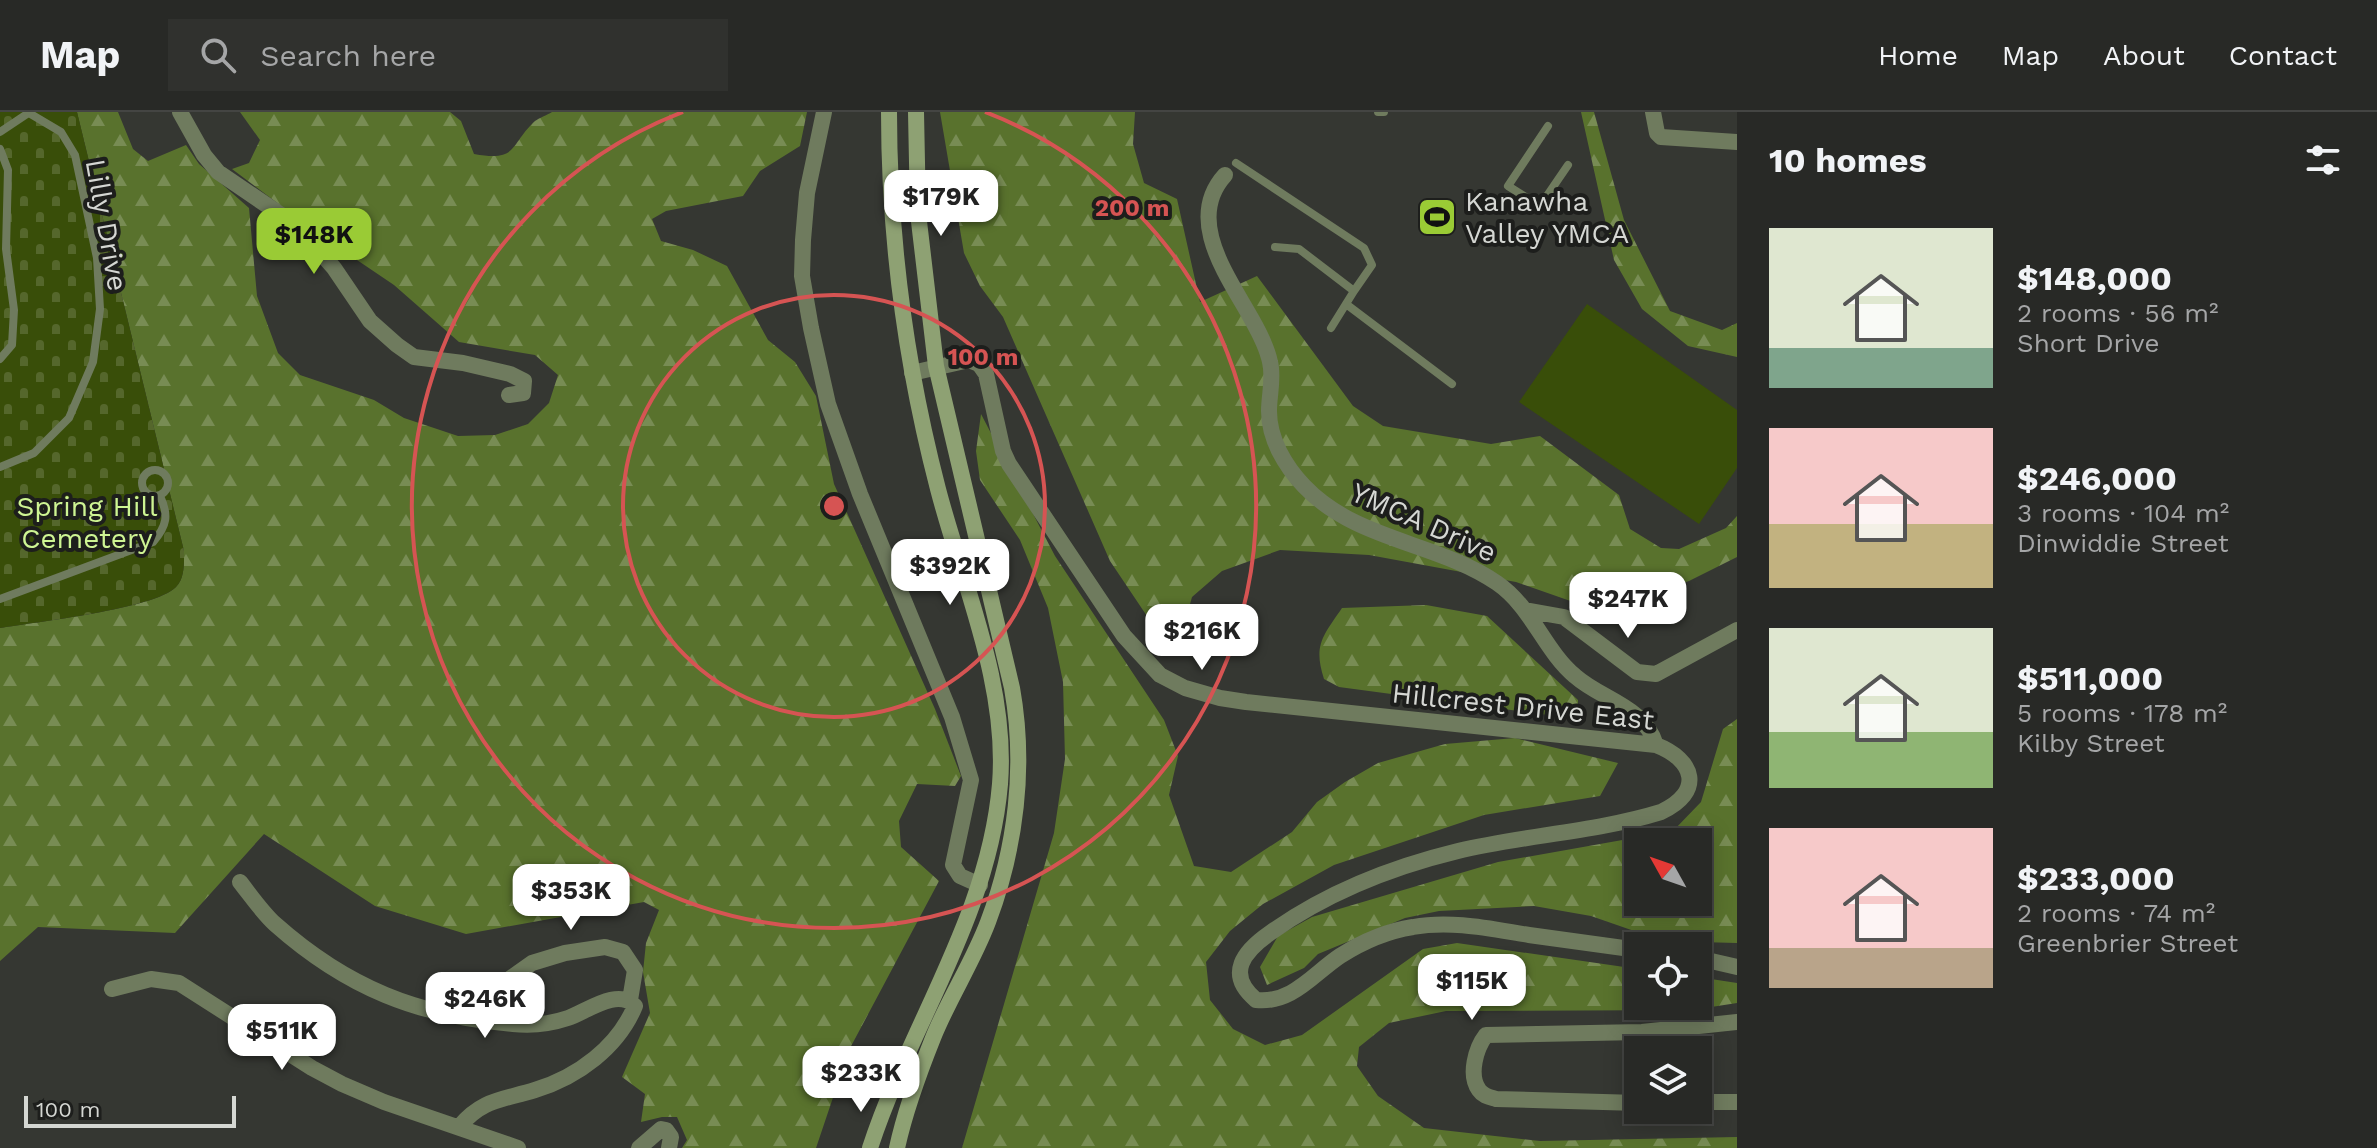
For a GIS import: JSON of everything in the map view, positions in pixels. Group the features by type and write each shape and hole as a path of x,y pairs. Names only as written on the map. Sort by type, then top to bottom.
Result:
{"main road":[{"path":"870,1148 910,1043 969,916 994,828 1000,783 998,714 989,668 938,487 912,373 900,297 892,204 889,112"},
{"path":"897,1148 933,1038 997,898 1013,834 1017,796 1018,718 936,366 918,213 916,112"}],"street":[{"path":"180,112 204,155 218,172 296,225 334,268 370,321 397,345 414,357 463,363 510,374 524,381 523,393 509,395"},
{"path":"824,112 807,193 803,240 802,276 811,328 828,404 854,479 952,717 969,769 971,780 953,865 960,876 980,885"},
{"path":"1653,112 1657,133 1661,137 1737,142"},
{"name":"YMCA Drive","path":"1231,169 1214,189 1207,214 1209,226 1224,269 1266,349 1271,372 1271,431 1290,469 1313,496 1339,515 1467,567 1496,583 1525,610 1576,678 1637,716 1652,734 1656,745"},
{"name":"Hillcrest Drive East","path":"912,373 969,360 979,364 986,374 1003,451 1021,485 1124,636 1160,675 1185,688 1246,702 1656,745 1673,751 1690,775 1684,796 1676,805 1651,815 1460,850 1399,868 1334,895 1291,918 1245,954 1240,972 1243,984 1256,1000 1278,999 1292,994 1338,957 1361,944 1413,927 1442,924 1624,948"},
{"path":"1525,610 1564,617 1637,672 1656,674 1737,630"},
{"path":"240,882 273,922 323,963 403,1004 429,1012 538,1025 568,1018 618,998 630,1000 635,1006 627,1026 614,1042 589,1062 560,1081 494,1100 470,1114 459,1127"},
{"path":"472,1018 501,985 532,963 565,953 605,947 623,952 635,970 630,1000"},
{"path":"1712,961 1737,967"},
{"path":"112,989 151,979 179,983 342,1084 384,1102 518,1148"},
{"path":"1624,1103 1496,1099 1484,1095 1476,1088 1474,1069 1478,1045 1486,1035 1642,1032 1737,1022"},
{"path":"1712,1102 1737,1102"},
{"path":"639,1148 661,1129 671,1137 669,1148"}],"lane":[{"path":"0,132 30,112"},
{"name":"Lilly Drive","path":"0,467 34,453 69,418 93,362 100,309 97,258 75,155 61,132 30,112"},
{"path":"1378,112 1384,112"},
{"path":"1548,126 1508,186 1540,206 1568,165"},
{"path":"0,149 8,170 6,249 14,310 12,345 0,359"},
{"path":"1231,169 1364,248 1372,265 1331,328"},
{"path":"1275,247 1299,249 1354,291"},
{"path":"1346,304 1452,384"},
{"path":"0,599 153,542 165,529 167,520 160,496"}],"green space":[{"name":"Spring Hill Cemetery","path":"0,112 77,112 184,555 179,583 164,595 120,608 0,628"},
{"path":"77,112 118,112 133,149 148,161 186,145 199,164 249,208 257,296 278,353 300,375 374,400 404,418 458,436 495,435 528,424 549,403 558,375 535,355 459,342 394,285 320,235 232,169 249,163 260,140 240,112 450,112 461,121 474,154 499,156 512,150 535,121 552,112 807,112 800,146 760,171 743,196 666,211 652,219 661,241 693,250 727,266 768,340 795,362 816,396 834,484 935,709 961,776 955,786 917,784 899,821 901,847 939,881 849,1050 816,1148 682,1148 687,1140 677,1117 641,1122 645,1094 622,1077 650,1013 643,972 646,943 659,910 644,902 466,934 375,906 264,834 175,933 38,927 0,961 0,628 93,614 145,602 176,587 184,565 184,551"},
{"path":"940,112 1135,112 1133,144 1144,183 1177,199 1200,302 1257,276 1353,406 1383,426 1491,444 1540,436 1619,495 1630,529 1661,548 1679,549 1726,528 1737,516 1737,557 1689,581 1599,611 1516,582 1369,555 1280,550 1222,571 1192,597 1187,615 1199,651 1157,631 1110,561 1003,317 980,286 964,253"},
{"path":"1581,112 1594,112 1624,220 1670,311 1722,330 1737,323 1737,357 1688,346 1642,309 1614,260"},
{"path":"1587,304 1737,410 1737,468 1699,524 1519,402"},
{"path":"981,414 1055,556 1164,720 1178,756 1169,795 1194,866 1231,872 1292,832 1317,802 1345,782 1378,763 1445,744 1515,738 1618,763 1600,796 1484,815 1334,865 1263,904 1230,931 1206,962 1210,1000 1233,1029 1265,1045 1302,1035 1423,949 1457,943 1624,967 1624,1010 1446,1011 1389,1023 1359,1047 1357,1066 1378,1096 1424,1128 1540,1141 1737,1137 1737,1148 962,1148 1054,833 1065,759 1063,682 1048,608 1020,540 980,480 976,451"},
{"path":"1426,605 1487,616 1578,700 1578,719 1339,687 1324,679 1320,658 1322,641 1342,608"},
{"path":"1737,719 1737,943 1712,942 1712,932 1637,932 1591,916 1534,906 1439,911 1405,918 1318,954 1304,968 1267,985 1260,967 1278,936 1312,917 1498,862 1624,840 1624,916 1712,916 1712,828 1676,828 1701,802 1723,729"},
{"path":"1712,979 1737,983 1737,1003 1712,1007"}],"place":[{"name":"Kanawha Valley YMCA","path":"1437,217"}]}
